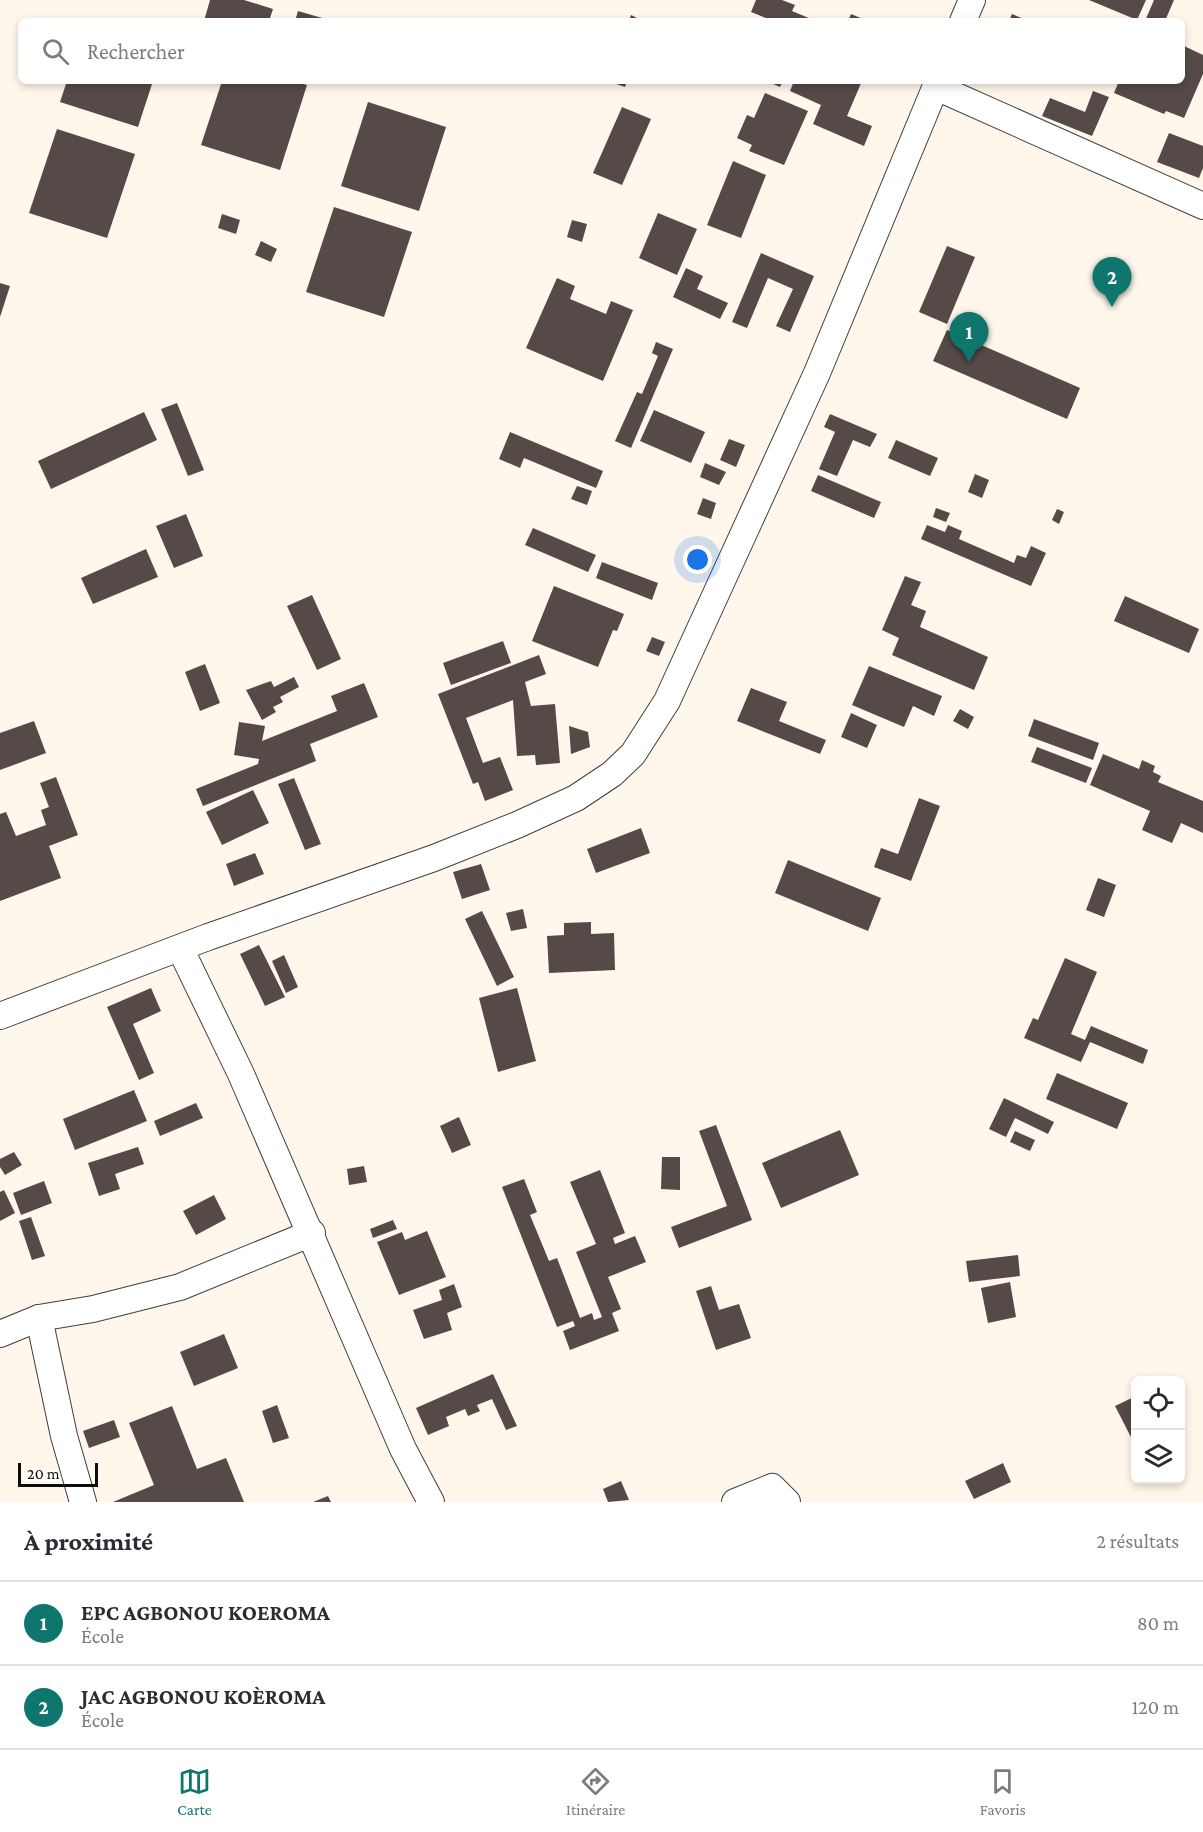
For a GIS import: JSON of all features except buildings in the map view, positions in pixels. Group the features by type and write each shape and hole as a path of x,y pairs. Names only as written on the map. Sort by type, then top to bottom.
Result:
{"street":[{"path":"964,18 972,0"},
{"path":"0,1016 180,948 435,858 533,819 576,798 612,774 633,754 667,701 802,405 937,84 1203,206"},
{"path":"180,948 241,1074 312,1233 403,1449 431,1502"},
{"path":"0,1334 39,1318 93,1309 180,1287 312,1233"},
{"path":"39,1318 64,1436 83,1502"},
{"path":"735,1502 772,1487 787,1502"}],"place":[{"name":"JAC AGBONOU KOÈROMA","path":"1112,307"},
{"name":"EPC AGBONOU KOEROMA","path":"969,362"}]}
